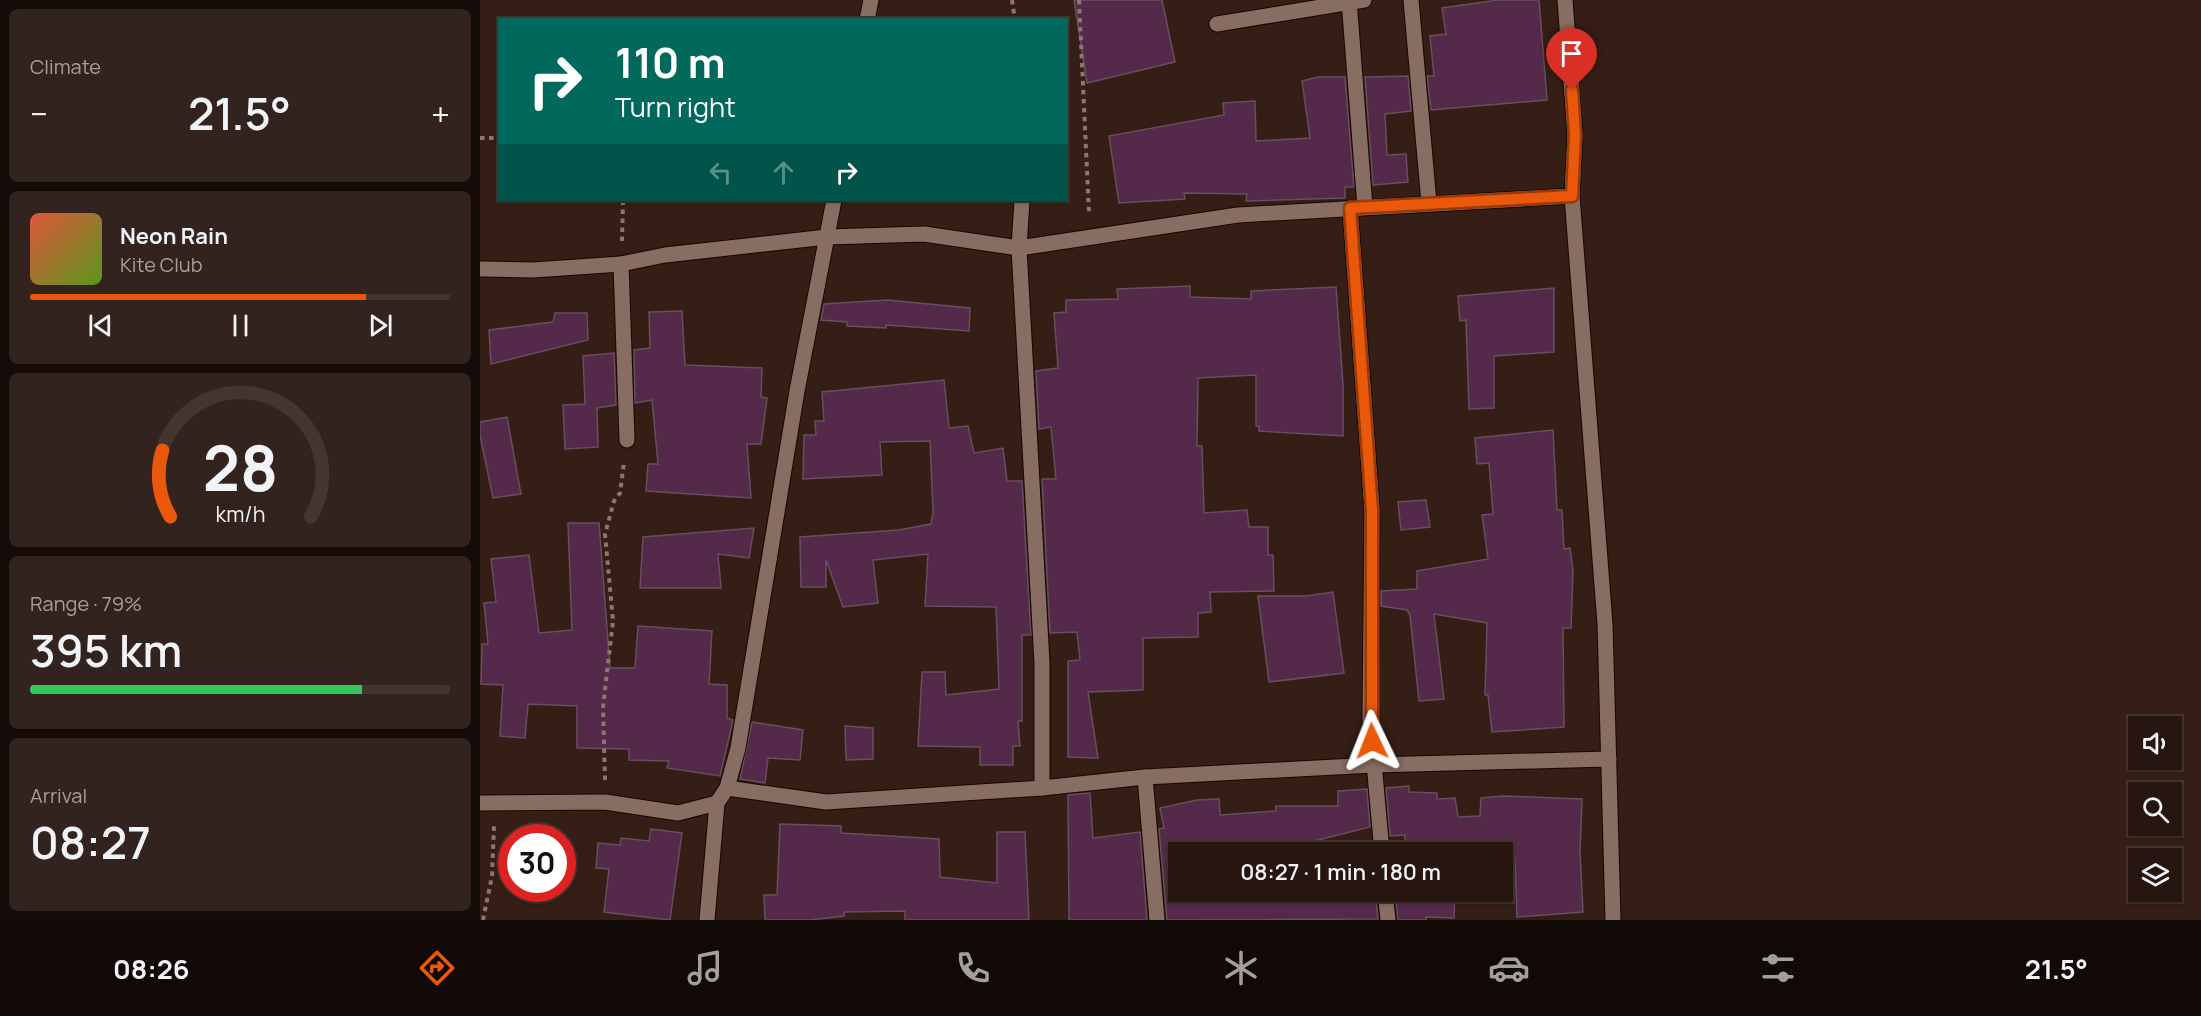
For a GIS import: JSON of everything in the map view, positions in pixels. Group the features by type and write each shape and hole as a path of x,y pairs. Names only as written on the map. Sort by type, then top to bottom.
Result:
{"street":[{"path":"867,18 871,0"},
{"path":"1411,0 1429,203"},
{"path":"1565,0 1575,135 1572,196 1605,624 1613,920"},
{"path":"1216,24 1354,1 1358,207 1372,510 1370,718 1381,842"},
{"path":"480,269 533,270 621,264 665,255 827,237 924,234 1019,248 1238,215 1572,196"},
{"path":"707,920 717,803 727,788 738,748 791,427 834,201"},
{"path":"1022,201 1019,248 1042,663 1042,788"},
{"path":"621,264 627,440"},
{"path":"727,788 826,802 1042,788 1145,777 1373,765 1608,759"},
{"path":"1145,777 1157,920"},
{"path":"487,803 605,802 678,813 717,803"},
{"path":"1386,902 1388,920"}],"path":[{"path":"1012,0 1015,18"},
{"path":"1079,0 1090,238"},
{"path":"480,138 498,138"},
{"path":"621,264 623,201"},
{"path":"605,802 603,707 613,621 605,534 614,501 620,493 627,440"},
{"path":"483,920 492,876 487,803"}],"building":[{"path":"1074,0 1162,0 1175,62 1087,83"},
{"path":"1498,0 1539,0 1547,100 1431,110 1427,76 1434,76 1430,36 1446,34 1442,8"},
{"path":"1408,76 1411,111 1385,114 1387,155 1406,154 1408,182 1373,185 1365,77"},
{"path":"1318,77 1345,77 1354,187 1345,187 1345,198 1246,201 1247,194 1184,193 1185,199 1119,203 1109,136 1224,115 1223,103 1255,101 1256,141 1310,138 1302,81"},
{"path":"1190,286 1190,297 1251,299 1251,291 1336,287 1343,384 1343,436 1259,431 1259,426 1256,426 1256,375 1198,378 1197,446 1202,446 1204,513 1247,510 1249,527 1268,527 1268,555 1273,555 1274,591 1210,592 1211,612 1198,613 1198,637 1143,638 1143,690 1088,692 1098,758 1068,757 1068,661 1080,660 1077,632 1050,633 1042,479 1056,479 1051,427 1039,429 1036,371 1058,368 1054,313 1066,312 1066,300 1118,299 1117,289"},
{"path":"1554,288 1554,352 1494,356 1494,408 1469,409 1466,320 1460,321 1458,296"},
{"path":"887,300 970,308 969,331 886,325 886,328 847,326 847,322 821,320 824,304"},
{"path":"682,311 685,365 762,368 761,397 767,398 761,444 747,444 751,498 646,491 648,464 658,464 652,400 635,403 634,350 650,348 649,312"},
{"path":"555,313 587,313 588,340 491,364 489,330 553,322"},
{"path":"614,353 616,405 597,408 598,447 565,449 563,405 585,404 583,356"},
{"path":"944,380 949,428 968,426 974,453 1003,448 1007,481 1022,481 1031,635 1022,635 1022,721 1018,721 1020,746 1013,746 1013,765 980,765 980,747 918,746 922,672 945,672 946,695 999,689 996,607 925,606 928,554 873,560 878,603 843,607 826,560 826,587 801,587 800,537 899,530 931,524 933,512 930,441 880,442 882,475 803,479 804,435 816,435 815,421 824,421 822,392"},
{"path":"507,417 521,494 493,498 480,435 480,422"},
{"path":"1553,430 1557,510 1562,510 1564,549 1570,548 1573,571 1571,628 1563,628 1564,727 1492,732 1488,695 1485,695 1487,623 1434,614 1444,699 1419,701 1410,615 1407,610 1381,606 1381,591 1417,589 1417,571 1488,559 1482,515 1493,514 1489,463 1477,464 1475,438"},
{"path":"1426,500 1430,527 1401,530 1398,502"},
{"path":"568,523 599,523 610,668 635,668 638,626 712,631 709,684 727,685 727,718 733,720 720,776 667,768 669,761 629,760 629,749 577,748 577,706 528,704 525,738 500,736 503,685 481,684 482,644 488,644 484,603 496,602 491,559 529,555 539,633 572,630"},
{"path":"754,528 749,558 718,554 721,588 640,588 643,537"},
{"path":"1333,592 1344,673 1269,682 1258,596 1306,596"},
{"path":"752,722 803,730 800,760 768,758 765,783 740,779"},
{"path":"845,726 873,728 873,759 846,760"},
{"path":"1409,786 1409,792 1437,793 1437,799 1455,798 1458,817 1480,816 1481,798 1503,796 1582,799 1580,852 1583,912 1517,917 1513,842 1405,842 1405,835 1390,836 1386,788"},
{"path":"1367,789 1370,827 1310,842 1168,842 1168,902 1376,902 1378,919 1167,920 1159,829 1164,828 1160,808 1197,800 1219,799 1220,815 1276,811 1276,806 1338,806 1338,791"},
{"path":"1090,793 1093,838 1140,832 1147,920 1069,920 1068,795"},
{"path":"780,824 841,826 841,833 939,839 940,877 997,883 997,832 1025,832 1029,920 905,920 905,911 844,912 844,916 810,920 765,920 764,895 777,895"},
{"path":"651,829 682,833 670,920 604,912 609,869 596,868 598,843 620,845 621,838 649,841"},
{"path":"1396,902 1455,902 1454,918 1426,917 1426,920 1398,920"}],"route":[{"path":"1372,741 1370,718 1372,510 1360,371 1350,208 1572,196 1575,135 1572,90"}]}
